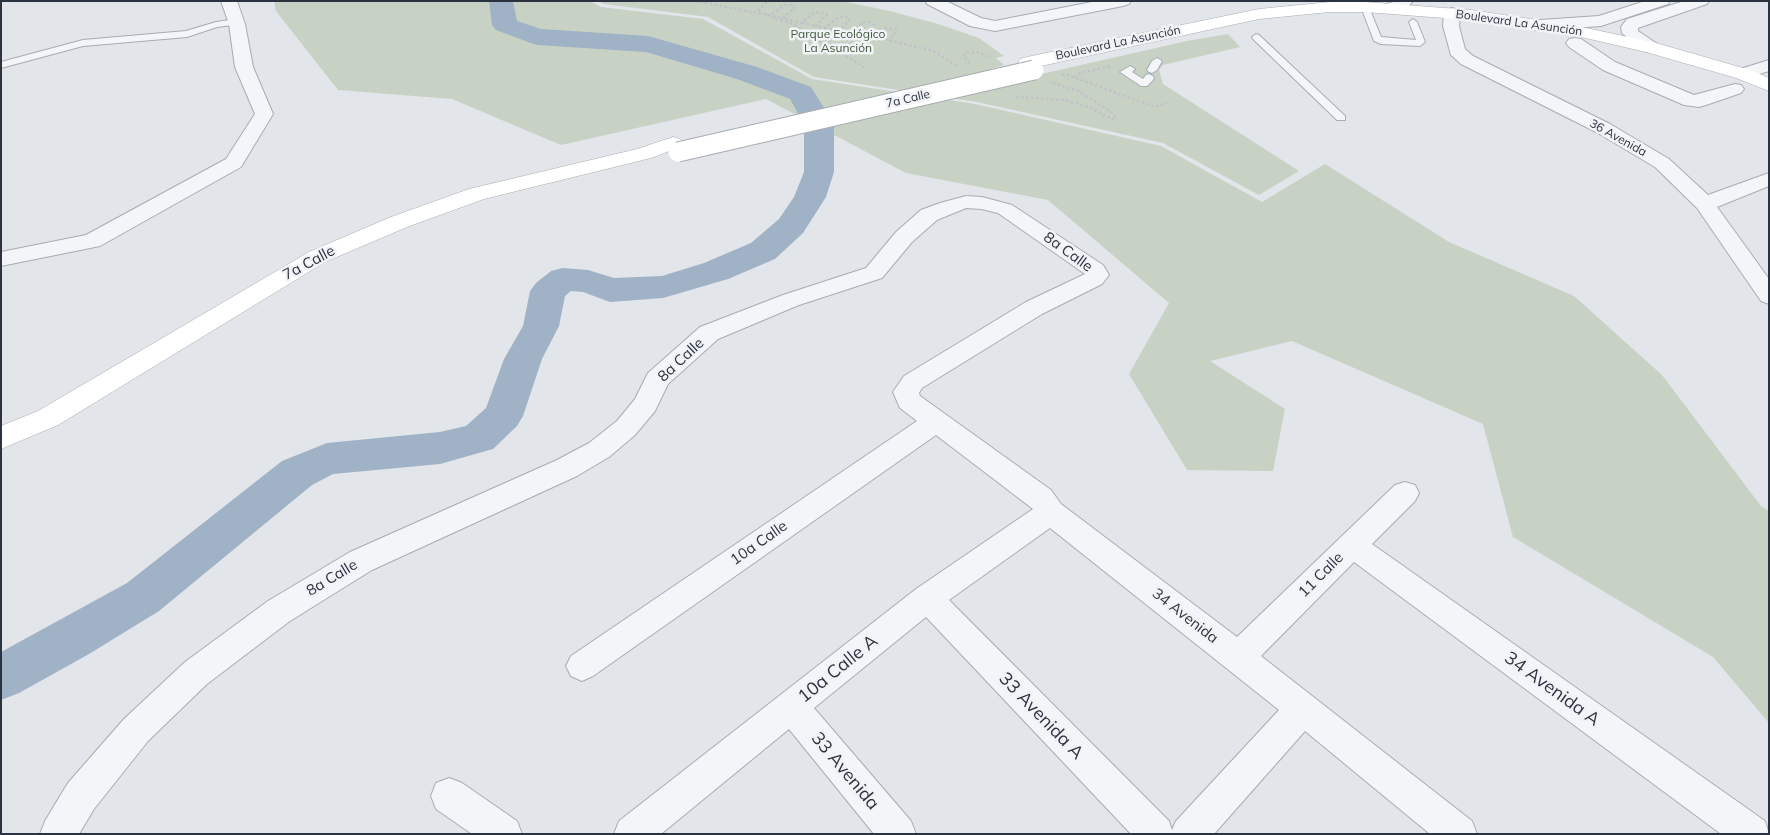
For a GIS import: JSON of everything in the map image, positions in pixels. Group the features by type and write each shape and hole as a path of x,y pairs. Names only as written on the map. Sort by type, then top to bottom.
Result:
{"main road":[{"name":"Boulevard La Asunción","path":"1171,41 1240,27 1311,20 1369,20 1397,5 1540,25 1614,38 1650,47 1739,82 1769,103"},
{"path":"1311,20 1330,7"},
{"name":"Boulevard La Asunción","path":"1036,72 1237,17 1294,9 1330,7 1369,20 1416,29 1453,13 1508,32 1575,43 1694,74 1769,85"},
{"path":"1613,17 1608,24 1608,29 1614,38 1638,53 1694,74"},
{"name":"7a Calle","path":"1,438 48,418 316,257 399,222 477,194 644,154 1036,72 1171,41"}],"street":[{"path":"1,259 92,241 234,163 264,114 244,67 237,22 229,1"},
{"path":"933,1 976,22 994,26 1122,1"},
{"path":"1540,25 1581,23 1613,17 1662,1"},
{"path":"1650,47 1630,33 1629,28 1633,23 1701,1"},
{"name":"36 Avenida","path":"1453,13 1457,46 1460,54 1467,60 1503,80 1603,128 1662,163 1705,204 1769,296"},
{"path":"1575,43 1609,66 1691,101 1699,101 1769,65"},
{"path":"1705,204 1769,179"},
{"name":"8a Calle","path":"58,834 80,796 136,730 196,673 279,611 360,561 567,468 599,450 626,428 646,404 657,379 709,333 791,300 874,273 904,237 930,215 947,207 966,202 1005,208 1095,270 1098,275 1034,308 913,382 906,392 909,401"},
{"name":"34 Avenida","path":"909,401 1041,498 1050,512 1238,657 1459,834"},
{"name":"10a Calle","path":"582,666 936,421"},
{"name":"11 Calle","path":"1238,657 1405,493"},
{"name":"10a Calle A","path":"632,834 927,598 1050,512"},
{"name":"34 Avenida A","path":"1352,545 1752,834"},
{"name":"33 Avenida A","path":"927,598 1156,834"},
{"name":"33 Avenida","path":"792,707 898,834"},
{"path":"1189,834 1302,708"},
{"path":"449,796 504,834"}],"lane":[{"path":"1,65 83,43 187,34 216,25 237,22"},
{"path":"1256,38 1341,118"},
{"path":"1128,70 1144,84 1148,80 1157,61"}],"path":[{"path":"695,1 772,14 801,23 890,40 934,51 960,67"},
{"path":"758,12 768,1"},
{"path":"772,14 785,5 794,6 795,8 783,18"},
{"path":"801,23 815,12 826,14 825,19 816,26"},
{"path":"767,14 774,19 789,22 864,67"},
{"path":"825,28 840,16 849,18 849,21 839,31"},
{"path":"851,33 862,22 873,23 874,25 864,36"},
{"path":"875,37 884,28 896,29 897,31 890,40"},
{"path":"968,68 972,65 963,54 971,51 980,53 995,61"},
{"path":"1075,78 1080,73 1104,66 1128,70"},
{"path":"1012,97 1065,100 1091,108 1112,119 1116,118 1110,111 1078,92 1036,72"},
{"path":"1058,76 1066,74 1108,91 1155,106 1167,103"}],"green space":[{"path":"274,1 590,1 601,7 703,19 812,79 975,104 1161,146 1262,202 1325,164 1449,242 1574,296 1662,375 1761,506 1769,511 1769,723 1713,657 1513,537 1483,424 1292,341 1210,361 1285,409 1273,471 1187,470 1129,374 1169,303 1048,200 906,173 766,99 561,145 452,99 338,90 276,11"},
{"name":"Parque Ecológico La Asunción","path":"598,1 842,1 894,12 979,38 1004,56 996,58 1004,65 991,69 1006,82 1187,41 1228,34 1240,47 1163,65 1159,70 1163,84 1299,171 1259,195 1163,143 977,102 814,77 708,17 604,4"}],"waterway":[{"path":"1,677 72,639 143,597 297,473 327,459 440,448 479,438 503,416 523,359 541,326 548,291 563,279 588,281 610,290 663,287 716,271 763,251 791,226 810,197 819,172 819,124 801,93 747,73 648,44 537,37 505,25 501,1"}]}
